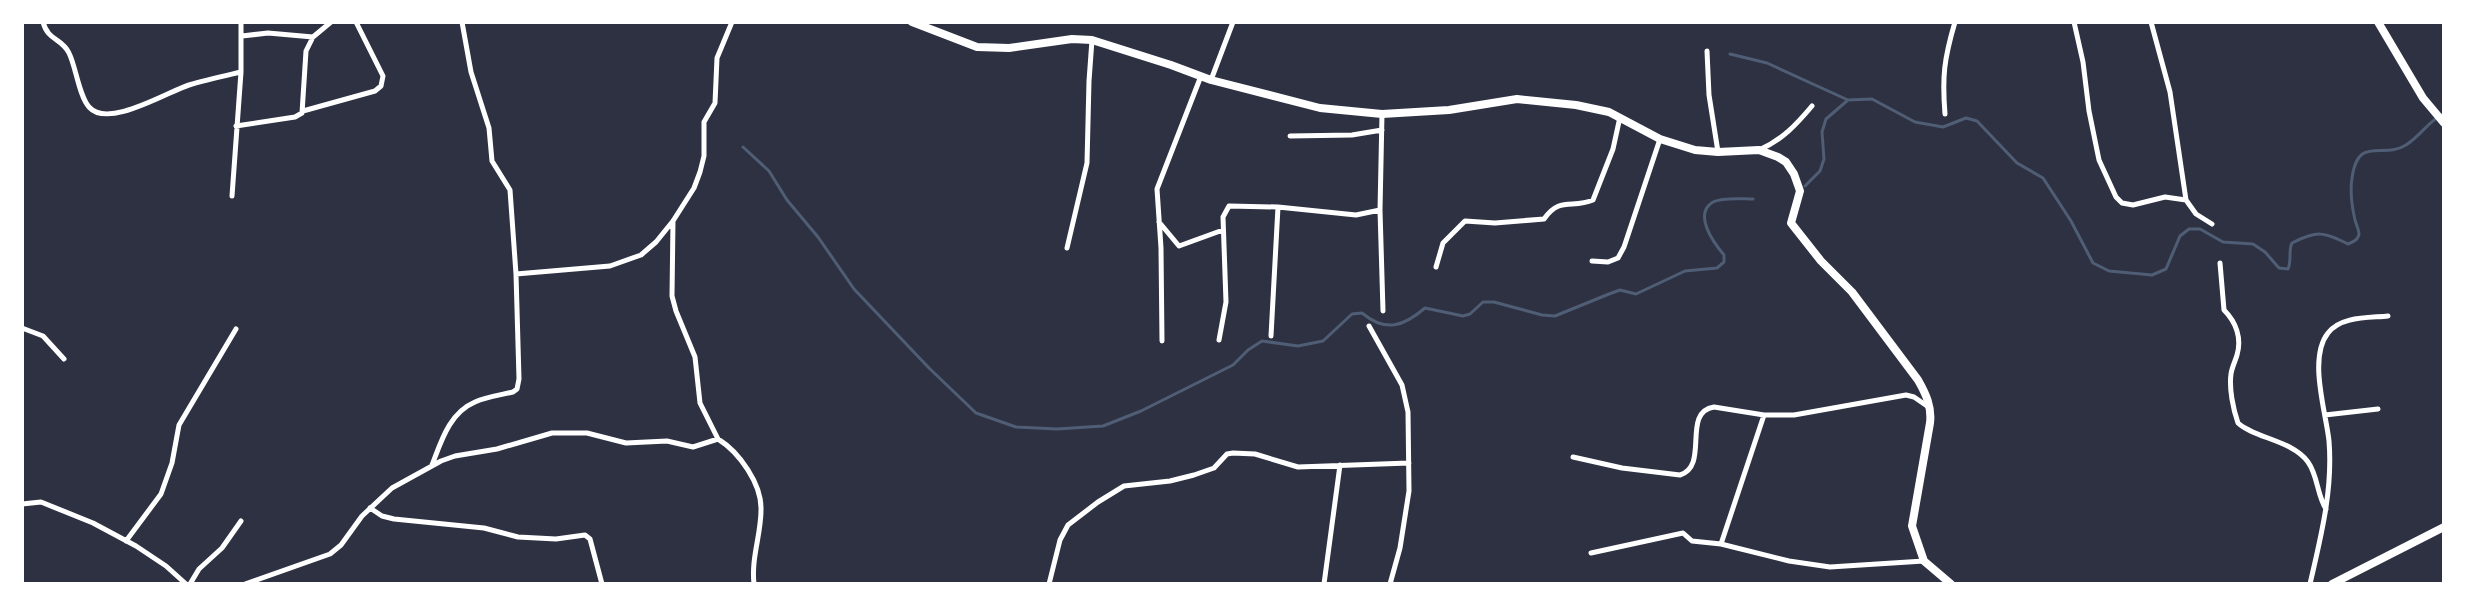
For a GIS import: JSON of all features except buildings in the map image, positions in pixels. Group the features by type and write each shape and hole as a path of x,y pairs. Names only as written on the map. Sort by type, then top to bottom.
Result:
{"street":[{"path":"43,22 46,32 63,44 69,52 86,103 92,110 108,114 132,110 191,85 242,72"},
{"path":"232,196 236,126 242,72 241,22"},
{"path":"303,111 306,51 312,37 331,22"},
{"path":"236,126 295,116 303,111 375,91 381,86 383,76 356,22"},
{"path":"432,466 448,426 466,406 476,401 517,389 519,379 516,274 510,190 492,161 489,128 471,72 462,22"},
{"path":"516,274 610,266 641,255 656,242 673,221 694,188 700,172 704,156 704,122 715,103 717,58 732,22"},
{"path":"912,22 977,47 1009,48 1072,39 1092,40 1210,80 1320,108 1382,114 1449,110 1517,99 1576,105 1609,112 1660,140 1695,150 1718,152 1759,150 1778,156 1786,162 1794,174 1800,191 1790,223 1821,262 1852,292 1893,346 1918,380 1930,408 1928,442 1912,526 1914,537 1924,560 1951,584"},
{"path":"1210,80 1233,22"},
{"path":"1945,114 1942,79 1946,53 1955,22"},
{"path":"2074,22 2083,62 2089,111 2099,160 2116,197 2122,203 2133,205 2165,197 2186,200"},
{"path":"2151,22 2170,92 2186,200 2196,214 2212,224"},
{"path":"2378,22 2423,98 2444,123"},
{"path":"242,36 286,33 312,37"},
{"path":"1067,248 1087,164 1092,40"},
{"path":"1708,51 1708,95 1718,152"},
{"path":"1162,341 1157,189 1201,76"},
{"path":"1759,150 1791,131 1812,106"},
{"path":"1382,114 1380,210 1383,311"},
{"path":"1436,267 1443,243 1464,221 1495,223 1544,219 1551,209 1564,203 1586,203 1593,200 1613,149 1620,117"},
{"path":"1290,136 1352,135 1382,130"},
{"path":"1592,261 1608,262 1618,258 1624,247 1660,140"},
{"path":"1219,340 1226,302 1223,217 1229,206 1278,207 1356,215 1380,210"},
{"path":"1271,336 1278,207"},
{"path":"673,221 672,296 676,311 695,357 700,403 718,439 741,458 760,501 761,509 752,568 754,584"},
{"path":"1159,222 1179,246 1223,230"},
{"path":"2220,263 2224,310 2234,319 2238,338 2237,356 2232,367 2230,380 2238,423 2285,444 2307,460 2322,502 2327,510"},
{"path":"2310,584 2327,510 2330,469 2329,440 2319,369 2321,347 2329,332 2348,321 2388,316"},
{"path":"1369,326 1393,367 1406,398 1409,463 1406,520 1390,584"},
{"path":"22,328 43,336 64,359"},
{"path":"126,541 161,494 172,462 179,425 236,329"},
{"path":"1573,457 1622,468 1680,475 1688,472 1693,465 1696,429 1702,413 1707,408 1714,407 1764,415 1794,415 1906,395 1914,397 1930,408"},
{"path":"2325,415 2378,409"},
{"path":"1721,544 1764,415"},
{"path":"245,584 330,554 341,545 355,524 370,508 392,488 432,466 455,456 497,449 552,433 587,433 626,443 667,441 693,446 718,439"},
{"path":"1049,584 1060,540 1068,525 1098,502 1124,486 1170,481 1194,476 1214,468 1227,454 1233,453 1255,454 1298,467 1409,463"},
{"path":"1324,584 1340,465"},
{"path":"22,504 41,502 92,523 126,541 166,566 188,584 199,569 222,548 241,521"},
{"path":"370,508 382,516 394,519 484,528 518,537 556,539 585,535 590,539 602,584"},
{"path":"2332,584 2444,527"},
{"path":"1591,553 1683,533 1692,541 1721,544 1788,561 1830,567 1924,560"}],"waterway":[{"path":"1730,54 1767,63 1848,100 1872,99 1915,122 1943,127 1966,118 1977,121 2017,163 2043,178 2071,221 2093,263 2109,271 2152,275 2166,269 2180,236 2189,229 2200,229 2223,242 2253,244 2265,252 2279,268 2288,269 2292,243 2308,236 2320,234 2348,244 2353,242 2358,238 2359,234 2353,210 2351,183 2355,165 2360,156 2366,152 2397,149 2406,145 2444,113"},
{"path":"1805,186 1820,171 1824,159 1822,132 1826,119 1848,100"},
{"path":"743,147 769,171 787,200 818,237 854,289 929,368 976,413 1016,427 1057,429 1103,426 1141,411 1233,365 1248,350 1262,341 1298,346 1323,341 1352,314 1362,313 1379,323 1395,325 1410,319 1425,308 1463,316 1470,314 1483,302 1494,302 1542,315 1555,316 1620,290 1636,294 1685,271 1717,268 1724,262 1724,255 1710,236 1707,228 1705,221 1707,207 1713,202 1722,199 1753,199"}]}
